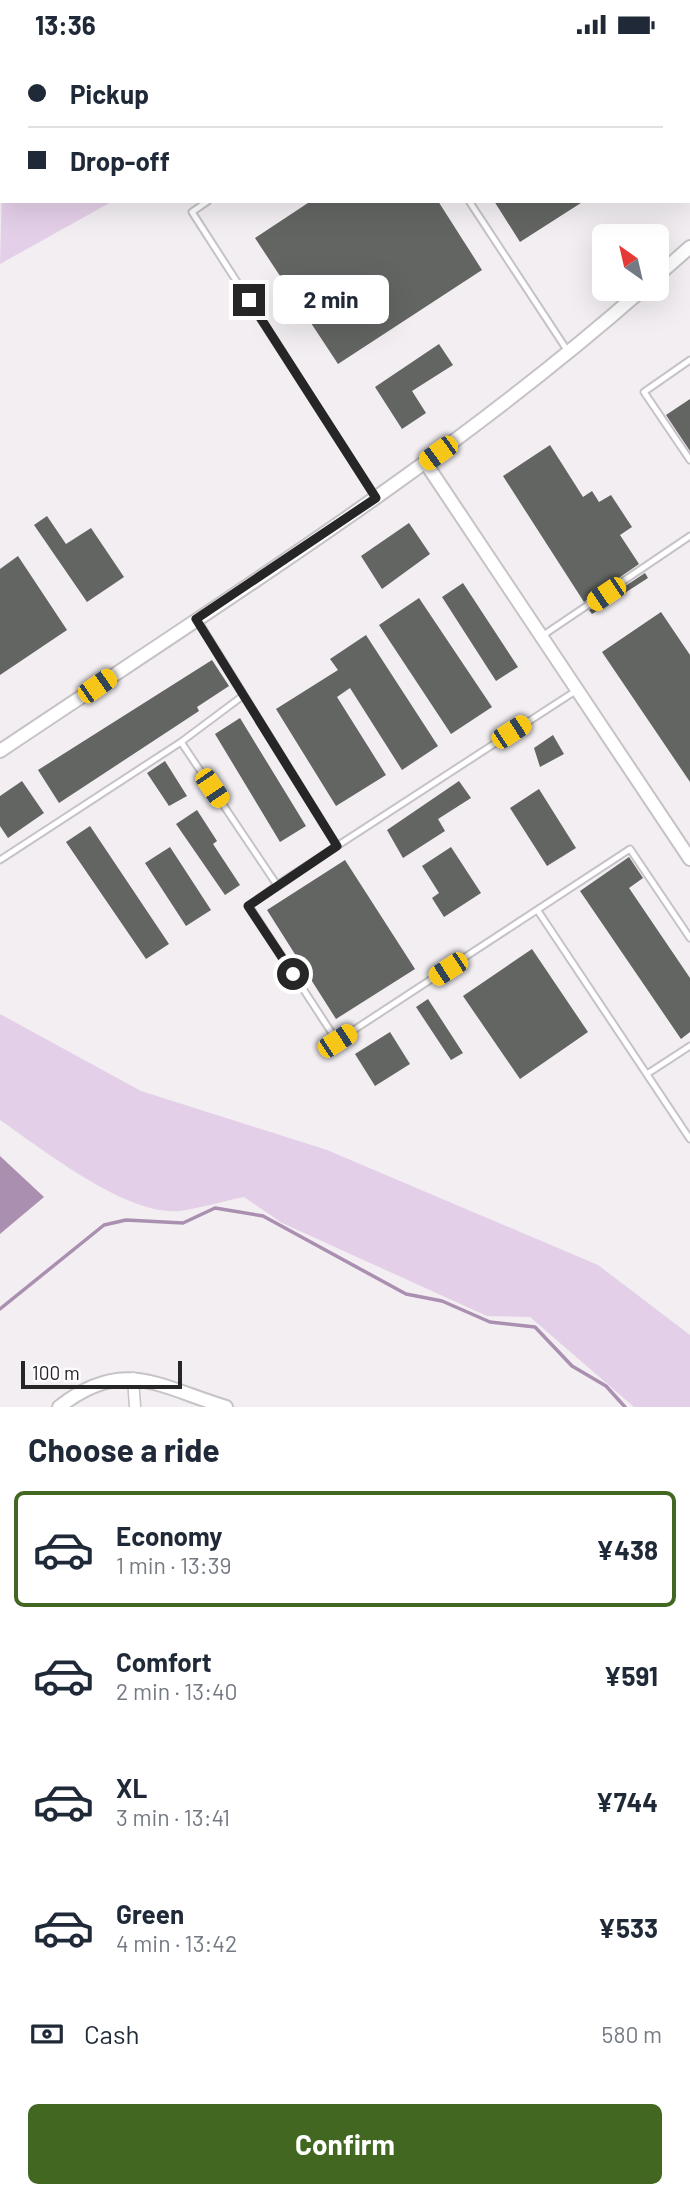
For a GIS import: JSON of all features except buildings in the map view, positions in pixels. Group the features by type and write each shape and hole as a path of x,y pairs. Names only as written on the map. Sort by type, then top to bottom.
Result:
{"street":[{"path":"669,266 690,247"},
{"path":"0,751 376,498 569,353 629,301"},
{"path":"425,462 690,859"},
{"path":"59,1407 96,1383 119,1378 134,1378 226,1407"},
{"path":"134,1378 135,1407"}],"lane":[{"path":"205,203 192,212 376,498"},
{"path":"470,203 569,353"},
{"path":"690,360 644,392 690,460"},
{"path":"542,636 690,536"},
{"path":"196,619 337,846"},
{"path":"577,690 248,906 337,1041 630,849 690,938"},
{"path":"0,860 181,742 244,695"},
{"path":"181,742 277,885"},
{"path":"538,911 690,1139"},
{"path":"647,1074 690,1046"}],"shaded area":[{"path":"2,203 109,203 0,264"},
{"path":"0,1014 141,1091 327,1150 598,1265 690,1335 690,1407 634,1407 530,1317 487,1316 282,1223 244,1197 180,1211 159,1210 135,1203 86,1179 0,1120"},
{"path":"0,1156 44,1197 0,1234"}],"waterway":[{"path":"0,1309 104,1225 126,1220 183,1223 215,1208 263,1216 406,1294 442,1301 490,1322 535,1327 572,1366 606,1386 625,1407"}],"route":[{"path":"249,300 376,498 196,619 337,846 248,906 293,974"}]}
